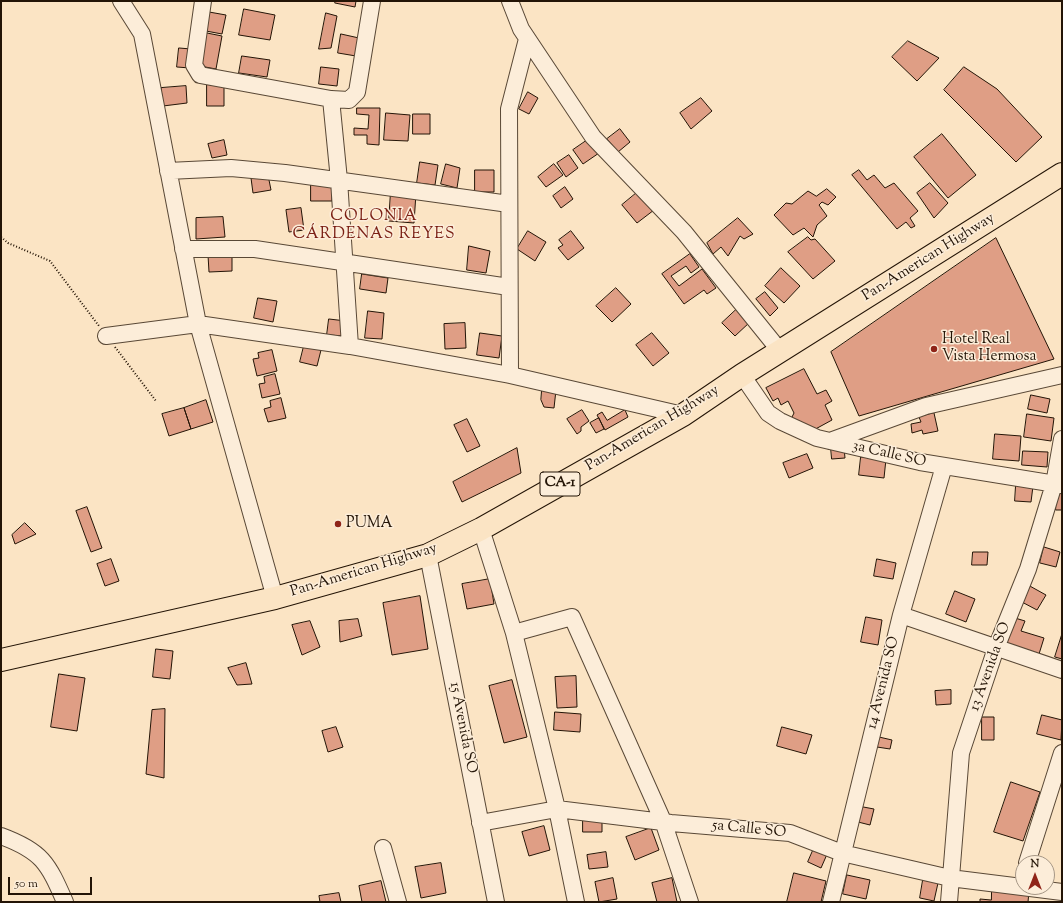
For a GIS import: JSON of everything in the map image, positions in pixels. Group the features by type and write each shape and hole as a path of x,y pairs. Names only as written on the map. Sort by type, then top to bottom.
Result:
{"highway":[{"name":"Pan-American Highway","path":"1,660 275,598 428,555 481,529 683,415 742,375 1062,174"}],"street":[{"path":"121,1 142,34 198,324 275,598"},
{"path":"203,1 194,65 200,75 331,99 349,100 358,92 372,1"},
{"path":"510,1 521,29 527,39 593,137 684,232 780,351"},
{"path":"510,375 510,109 527,39"},
{"path":"331,99 339,180 350,346"},
{"path":"168,171 231,168 339,180 510,204"},
{"path":"183,249 255,249 345,261 510,287"},
{"path":"106,336 198,324 350,346 510,375 683,415"},
{"name":"3a Calle SO","path":"742,375 768,413 780,421 817,438 920,462 1058,485"},
{"path":"830,441 926,406 1062,375"},
{"name":"13 Avenida SO","path":"949,902 961,753 996,648 1028,569 1058,485 1062,439"},
{"name":"14 Avenida SO","path":"831,902 901,615 944,466"},
{"path":"481,529 514,633 557,808 576,902"},
{"name":"15 Avenida SO","path":"428,555 496,902"},
{"path":"901,615 1062,670"},
{"path":"514,633 572,617 663,822 690,902"},
{"path":"1030,855 1062,754"},
{"name":"5a Calle SO","path":"480,823 557,808 663,822 790,833 842,853 950,878 1015,882"},
{"path":"1,836 32,849 45,862 65,902"},
{"path":"383,848 398,902"}],"path":[{"path":"1,237 8,243 50,261 156,401"}],"building":[{"path":"336,1 356,1 355,7 335,3"},
{"path":"244,9 275,15 270,40 239,35"},
{"path":"209,12 226,15 222,34 206,31"},
{"path":"326,13 337,16 331,48 319,49"},
{"path":"207,33 222,36 216,69 200,66"},
{"path":"341,34 359,38 356,56 338,53"},
{"path":"908,41 939,58 917,81 892,57"},
{"path":"179,48 191,49 190,68 177,67"},
{"path":"242,56 270,60 267,77 239,73"},
{"path":"321,67 339,69 337,86 319,84"},
{"path":"964,67 997,89 1042,137 1016,162 944,90"},
{"path":"207,83 224,83 224,106 207,106"},
{"path":"186,86 187,103 163,106 161,88"},
{"path":"528,92 538,98 529,114 519,109"},
{"path":"701,98 712,111 691,129 680,113"},
{"path":"357,108 380,108 379,145 367,144 367,135 354,135 354,128 368,129 369,115 357,114"},
{"path":"386,113 410,115 408,141 384,140"},
{"path":"413,114 430,114 430,134 413,134"},
{"path":"620,129 630,142 618,152 607,139"},
{"path":"942,134 976,175 948,198 914,157"},
{"path":"589,139 599,153 583,164 573,150"},
{"path":"224,140 227,155 212,158 208,144"},
{"path":"569,155 578,168 566,177 557,163"},
{"path":"420,162 438,165 435,185 417,183"},
{"path":"446,164 460,168 457,188 441,184"},
{"path":"554,164 563,175 546,187 538,177"},
{"path":"475,170 494,170 494,192 475,192"},
{"path":"859,170 867,180 874,175 885,188 894,183 918,211 910,218 915,226 911,228 906,222 897,229 852,175"},
{"path":"268,175 271,190 253,193 251,178"},
{"path":"311,181 332,181 332,201 311,201"},
{"path":"930,183 948,203 934,218 917,193"},
{"path":"565,187 573,199 561,208 553,196"},
{"path":"827,189 836,197 828,205 822,202 819,205 827,216 817,225 813,237 804,228 793,235 774,215 786,203 792,204 808,191 816,196"},
{"path":"391,191 416,193 414,223 389,221"},
{"path":"639,191 654,210 637,223 622,205"},
{"path":"301,208 304,230 289,232 286,210"},
{"path":"223,217 225,237 196,239 196,218"},
{"path":"738,218 753,234 744,239 740,236 728,256 721,247 713,254 707,243"},
{"path":"528,231 546,242 535,261 517,249"},
{"path":"571,231 584,248 568,260 558,248 563,245 559,240"},
{"path":"808,237 811,240 815,239 835,261 813,279 788,252"},
{"path":"996,238 1054,359 859,416 831,352"},
{"path":"469,246 490,251 486,273 467,270"},
{"path":"232,253 232,271 209,272 208,255"},
{"path":"690,254 699,267 691,273 686,266 671,276 679,286 702,269 716,288 707,294 704,290 684,304 662,274"},
{"path":"781,268 800,286 784,303 765,286"},
{"path":"362,274 388,278 386,293 360,289"},
{"path":"616,288 631,304 612,322 596,306"},
{"path":"765,292 778,308 770,316 756,299"},
{"path":"258,298 277,301 273,322 254,318"},
{"path":"737,309 750,322 735,336 722,323"},
{"path":"368,311 384,313 382,339 365,338"},
{"path":"329,319 346,321 344,336 327,335"},
{"path":"465,323 466,348 445,349 444,324"},
{"path":"480,333 502,336 499,358 477,355"},
{"path":"652,333 669,353 653,366 636,345"},
{"path":"304,346 321,350 317,366 300,362"},
{"path":"272,350 277,371 257,376 253,359 259,358 258,353"},
{"path":"804,369 817,394 826,390 832,401 825,405 832,420 810,432 791,419 794,413 788,401 781,405 778,398 773,401 766,388"},
{"path":"275,374 280,394 262,398 259,384 265,383 264,377"},
{"path":"542,390 556,390 554,408 544,407 541,400"},
{"path":"1031,395 1050,399 1047,413 1028,409"},
{"path":"281,398 286,418 268,422 264,409 271,407 270,401"},
{"path":"206,400 213,422 191,429 184,408"},
{"path":"184,408 191,429 169,436 162,414"},
{"path":"582,410 589,421 581,427 581,431 577,434 567,419"},
{"path":"625,410 628,417 605,430 597,415 602,412 607,420"},
{"path":"934,413 938,431 923,434 922,430 912,433 911,424 921,422 919,417"},
{"path":"1027,414 1054,418 1051,441 1024,437"},
{"path":"599,418 604,429 596,433 590,423"},
{"path":"467,419 480,446 467,452 454,425"},
{"path":"995,434 1021,436 1019,461 993,459"},
{"path":"517,448 521,473 462,502 453,482"},
{"path":"831,448 844,448 845,458 832,459"},
{"path":"1023,451 1048,452 1047,467 1022,465"},
{"path":"807,454 813,468 789,478 783,463"},
{"path":"861,457 886,459 884,478 859,475"},
{"path":"1016,485 1033,486 1031,502 1015,501"},
{"path":"1056,493 1062,493 1062,510 1056,510"},
{"path":"87,507 102,548 91,552 76,511"},
{"path":"25,523 36,534 15,544 12,535"},
{"path":"1044,547 1060,552 1056,567 1040,563"},
{"path":"973,552 988,552 987,565 972,565"},
{"path":"111,559 119,581 105,586 97,564"},
{"path":"877,559 896,563 893,579 874,576"},
{"path":"490,579 494,604 467,609 462,584"},
{"path":"1028,585 1046,595 1037,610 1020,601"},
{"path":"955,591 975,599 966,622 946,614"},
{"path":"420,596 428,649 392,655 383,603"},
{"path":"866,617 882,620 878,645 861,642"},
{"path":"1015,618 1025,621 1021,631 1044,638 1039,654 1007,643"},
{"path":"358,619 362,636 340,642 339,621"},
{"path":"310,621 320,647 302,655 292,625"},
{"path":"1062,634 1062,659 1055,657"},
{"path":"156,649 173,651 170,679 153,677"},
{"path":"246,663 252,684 237,685 228,668"},
{"path":"59,674 85,678 77,731 51,727"},
{"path":"576,676 577,707 557,708 555,677"},
{"path":"512,680 527,737 504,743 489,686"},
{"path":"951,690 951,704 936,705 935,691"},
{"path":"165,709 164,778 146,774 152,710"},
{"path":"555,712 581,714 580,732 554,730"},
{"path":"1042,715 1062,720 1061,740 1037,734"},
{"path":"982,717 994,717 994,740 982,740"},
{"path":"336,727 343,747 328,752 322,731"},
{"path":"782,727 812,735 806,754 777,746"},
{"path":"879,737 892,740 890,749 877,747"},
{"path":"1011,782 1040,792 1023,841 994,832"},
{"path":"858,806 874,809 870,825 854,821"},
{"path":"583,819 602,819 602,832 583,832"},
{"path":"544,826 550,850 529,856 522,832"},
{"path":"651,828 659,850 635,860 626,837"},
{"path":"815,846 828,852 821,868 808,862"},
{"path":"606,852 608,867 589,869 587,855"},
{"path":"441,863 446,893 421,898 415,867"},
{"path":"794,873 826,881 821,902 787,902"},
{"path":"847,875 870,880 866,899 843,894"},
{"path":"613,878 617,899 599,902 595,882"},
{"path":"672,878 677,902 657,902 652,883"},
{"path":"923,880 938,883 934,901 920,898"},
{"path":"381,881 386,902 362,902 359,886"},
{"path":"992,888 1015,890 1015,895 1029,895 1028,902 980,902 980,899 991,900"},
{"path":"339,893 341,902 320,902 319,896"}],"place":[{"name":"Hotel Real Vista Hermosa","path":"934,349"},
{"name":"PUMA","path":"338,524"}],"district":[{"name":"COLONIA CÁRDENAS REYES","path":"374,226"}]}
